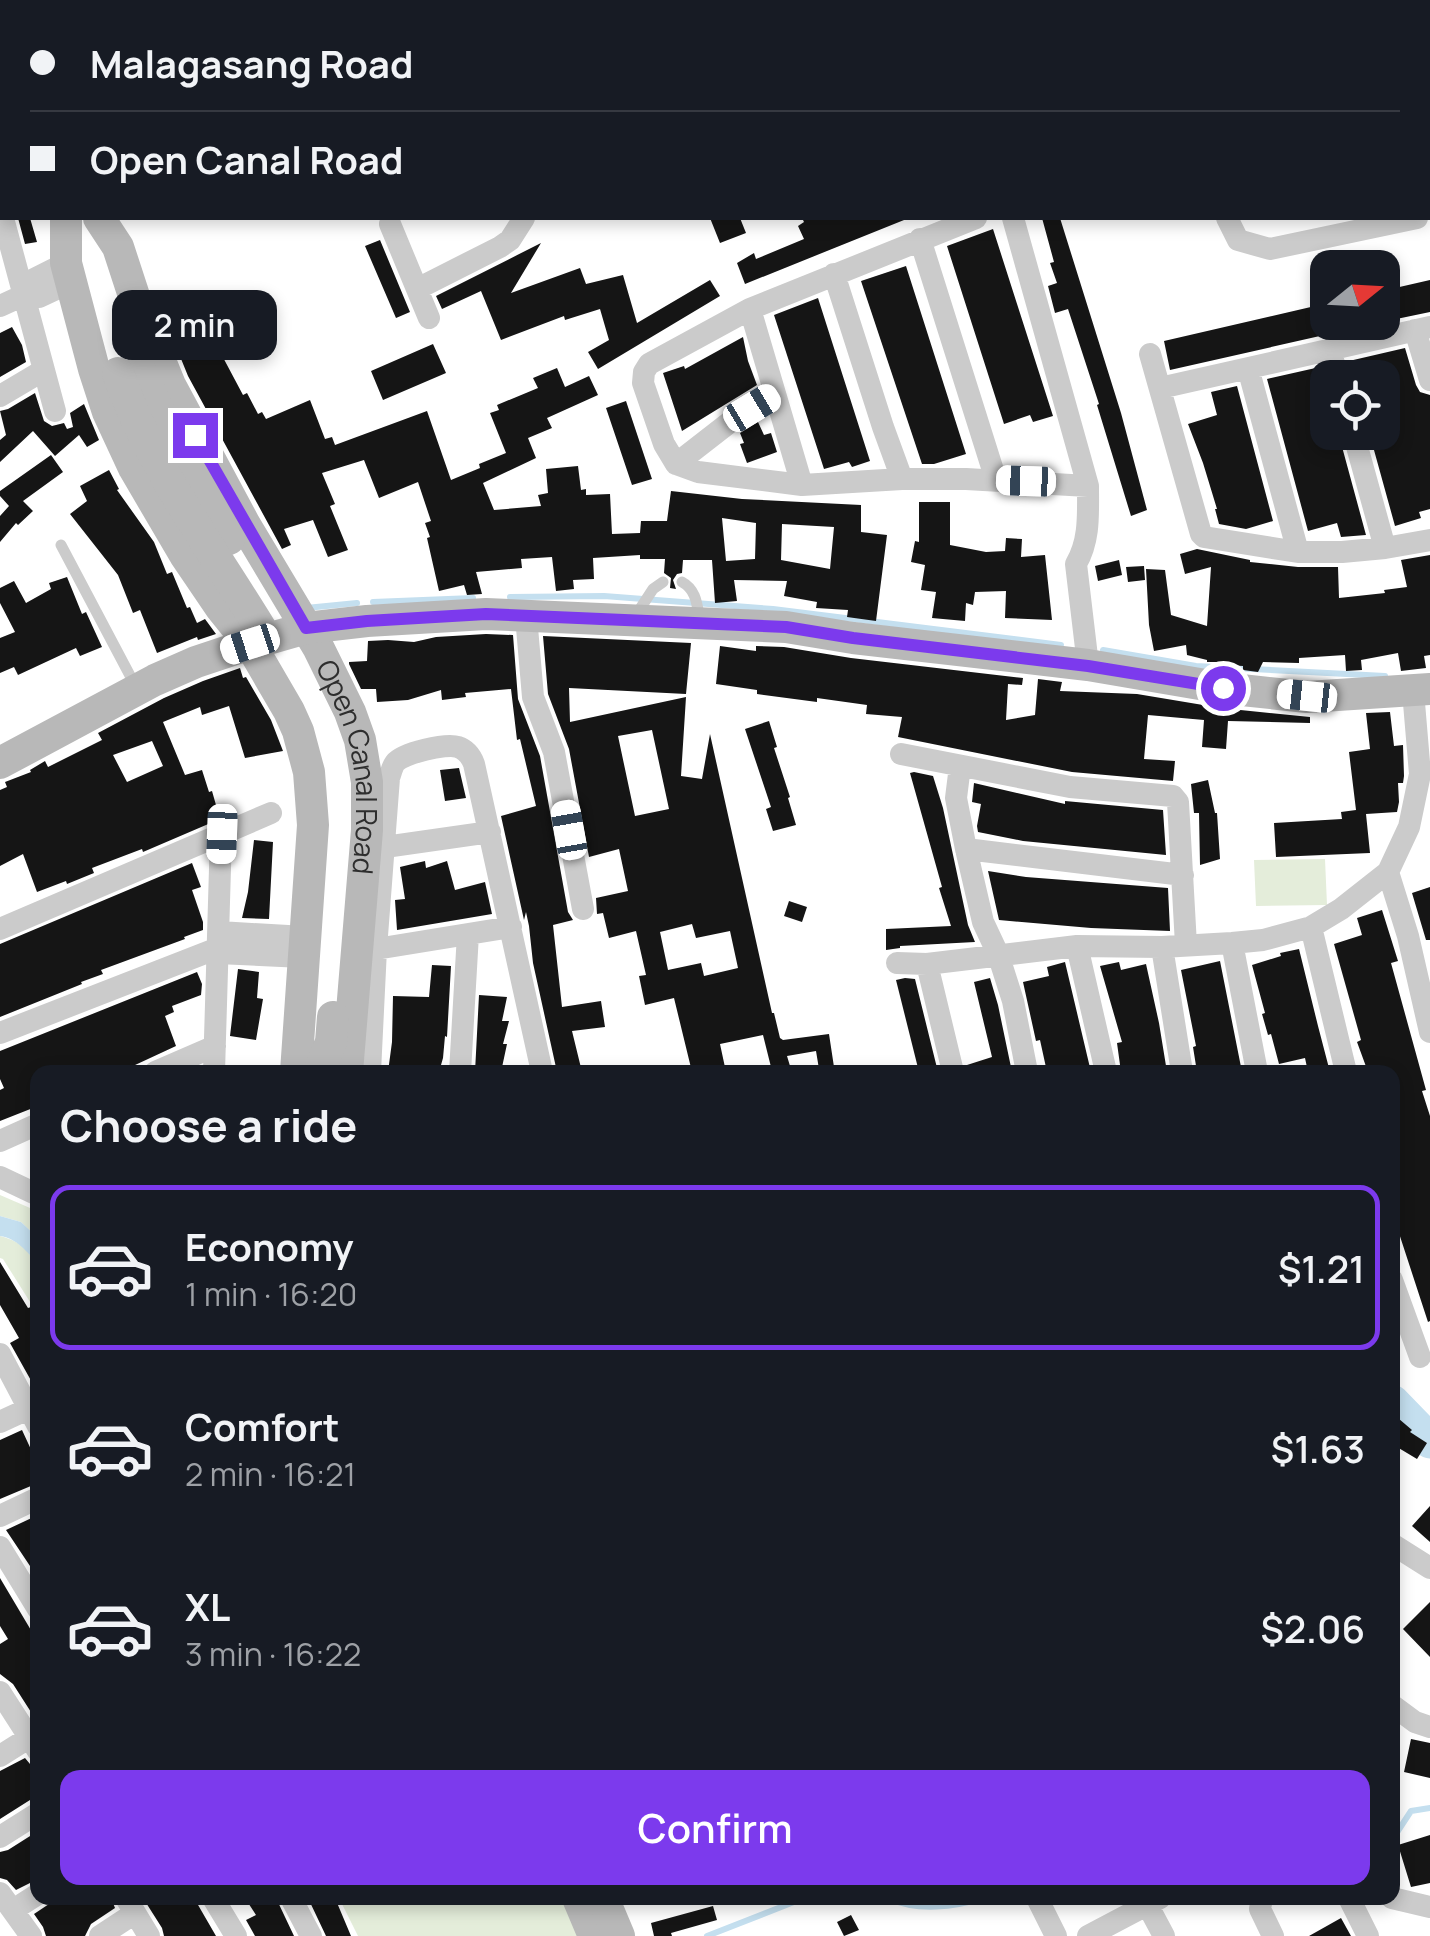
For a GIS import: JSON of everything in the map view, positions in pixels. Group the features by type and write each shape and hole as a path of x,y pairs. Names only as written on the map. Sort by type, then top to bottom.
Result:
{"main road":[{"name":"Open Canal Road","path":"83,220 69,272 101,394 126,454 185,555 250,644 289,711 309,772 313,824 299,1065"},
{"path":"83,220 83,258 128,403 154,457 181,503 250,592 300,677 333,718 342,744 349,784 346,875 331,1042 323,1065"},
{"name":"Open Canal Road","path":"84,220 118,247 178,402 318,647 360,740 368,782 368,830 347,1065"},
{"path":"0,763 137,689 196,662 250,644 306,628 442,616 486,614 786,627 1088,666 1223,688 1307,696 1421,690"},
{"path":"300,677 323,748 331,805 314,1041 302,1065"},
{"path":"581,1905 594,1936"},
{"path":"606,1905 619,1936"}],"street":[{"path":"4,220 55,411"},
{"path":"417,288 510,240 523,220"},
{"path":"971,220 750,309 649,364 642,382 664,444 676,464 698,472 802,486 902,480 996,480 1088,486"},
{"path":"1013,220 1088,486 1088,528 1076,564 1088,666"},
{"path":"1228,220 1238,240 1270,249 1408,220"},
{"path":"388,225 429,318"},
{"path":"920,239 996,480"},
{"path":"0,306 24,295 34,278 69,272"},
{"path":"834,274 902,480"},
{"path":"750,309 802,486"},
{"path":"1160,388 1423,328 1430,380"},
{"path":"1330,349 1333,360"},
{"path":"1150,354 1200,534 1208,539 1298,552 1385,548 1430,540"},
{"path":"1248,368 1298,552"},
{"path":"0,396 44,370"},
{"path":"676,464 730,422 775,395"},
{"path":"1358,450 1385,548"},
{"path":"526,616 533,697 554,752 584,909"},
{"path":"897,963 926,964 1077,946 1232,943 1263,940 1311,927 1388,872 1409,828 1420,774 1421,690"},
{"path":"370,1065 389,778 396,762 411,754 446,746 462,748 474,764 541,1065"},
{"path":"901,754 1070,787 1172,796 1178,802 1186,944"},
{"path":"960,766 956,798 966,849 983,922 1014,1000 1026,1065"},
{"path":"0,929 271,812"},
{"path":"385,847 490,832"},
{"path":"214,1065 222,834"},
{"path":"966,849 1183,875"},
{"path":"1388,872 1408,936 1430,1032"},
{"path":"376,950 512,927"},
{"path":"1311,927 1344,1065"},
{"path":"460,1065 468,934"},
{"path":"1232,943 1256,1065"},
{"path":"0,1033 218,944 304,947"},
{"path":"1077,946 1104,1065"},
{"path":"1162,947 1181,1065"},
{"path":"926,964 951,1065"},
{"path":"171,1065 214,1046"},
{"path":"0,1141 30,1128"},
{"path":"0,1177 30,1191"},
{"path":"1400,1302 1420,1357"},
{"path":"0,1354 30,1412"},
{"path":"0,1422 30,1418"},
{"path":"0,1516 30,1502"},
{"path":"0,1547 30,1596"},
{"path":"1400,1549 1430,1568"},
{"path":"0,1692 30,1738"},
{"path":"1400,1711 1430,1727"},
{"path":"0,1756 30,1745"},
{"path":"0,1837 30,1817"},
{"path":"1400,1900 1430,1907"},
{"path":"6,1902 31,1936"},
{"path":"100,1936 130,1905 148,1936"},
{"path":"217,1905 236,1936"},
{"path":"295,1905 311,1936"},
{"path":"1040,1905 1056,1936"},
{"path":"1088,1936 1148,1905"},
{"path":"1155,1905 1164,1936"},
{"path":"1261,1905 1274,1936"},
{"path":"1352,1905 1368,1936"}],"lane":[{"path":"60,545 137,689"},
{"path":"634,619 652,589 663,582"},
{"path":"682,582 694,592 700,622"}],"green space":[{"path":"1325,859 1327,905 1256,906 1254,860"},
{"path":"0,1195 30,1208 30,1230 21,1222 0,1216"},
{"path":"0,1236 14,1241 30,1255 30,1302 3,1259"},
{"path":"342,1905 566,1905 578,1936 358,1936"}],"water":[{"path":"0,1216 21,1222 30,1230 30,1255 16,1243 0,1236"}],"building":[{"path":"19,220 31,220 37,242 25,244"},
{"path":"711,220 741,220 746,233 720,243"},
{"path":"904,220 745,284 737,263 754,253 756,259 804,239 798,226 804,222"},
{"path":"1043,220 1061,220 1121,413 1147,510 1131,516 1068,309 1055,313 1048,286 1057,283 1050,263 1054,262"},
{"path":"993,229 1053,416 1033,422 1030,415 1004,424 947,246"},
{"path":"380,240 410,312 396,318 365,246"},
{"path":"541,243 511,293 580,268 586,284 623,275 637,323 710,280 720,296 598,369 588,352 609,340 600,309 565,320 564,316 501,340 481,291 442,309 436,296"},
{"path":"906,266 966,454 934,464 922,464 861,281"},
{"path":"1430,280 1430,312 1400,318 1400,287"},
{"path":"818,298 870,461 852,467 849,462 824,469 774,315"},
{"path":"1310,307 1310,338 1170,370 1164,341"},
{"path":"201,316 243,395 247,393 258,414 262,412 266,419 310,400 325,439 332,437 335,445 427,411 451,480 506,453 490,413 499,410 497,405 538,388 533,378 557,368 565,387 589,376 598,395 547,418 552,428 528,438 536,458 483,483 494,510 541,506 538,495 548,493 546,469 578,466 581,490 586,489 586,495 610,494 612,534 640,533 641,521 667,521 671,491 861,505 861,532 887,535 876,621 847,617 848,610 816,608 817,602 784,596 787,581 734,580 737,601 715,603 712,560 683,560 682,573 673,580 676,589 670,588 671,578 664,573 665,559 640,559 640,555 593,558 594,579 573,580 574,589 556,591 552,557 521,559 522,568 476,572 482,594 467,595 464,585 439,591 425,523 431,521 418,482 379,498 364,460 322,473 348,550 328,557 313,520 284,529 291,545 282,549 188,376 173,339 182,330 180,327","holes":["722,518 756,523 755,559 726,561","782,524 834,527 830,569 781,560"]},
{"path":"12,327 26,362 0,377 0,333"},
{"path":"743,337 757,385 682,431 663,373 684,366 685,369"},
{"path":"433,344 446,373 383,400 371,371"},
{"path":"1405,348 1416,385 1420,392 1430,395 1430,509 1419,512 1421,518 1395,526 1374,450 1400,450 1400,360 1353,360"},
{"path":"1310,369 1310,450 1343,450 1366,535 1341,537 1337,523 1308,531 1267,379"},
{"path":"1237,386 1273,521 1246,529 1219,524 1188,424 1217,415 1211,392"},
{"path":"35,393 44,421 52,426 64,423 67,429 73,427 70,413 84,404 99,440 87,447 79,435 55,456 33,431 0,462 0,440 6,435 0,411"},
{"path":"626,401 652,479 632,485 606,408"},
{"path":"758,422 764,435 771,433 777,452 747,463 740,433"},
{"path":"51,455 63,472 23,501 33,511 0,542 0,516 9,506 0,491"},
{"path":"109,470 117,490 154,542 167,574 172,572 187,608 190,607 197,623 205,619 216,634 157,653 140,610 133,613 118,575 70,514 87,501 80,486"},
{"path":"919,502 950,502 950,545 986,552 1005,551 1006,538 1022,539 1021,557 1045,555 1052,620 1005,618 1006,591 975,592 973,605 966,603 965,621 932,618 936,592 921,590 925,565 911,562 915,541 919,542"},
{"path":"1197,549 1250,562 1338,567 1339,598 1407,587 1401,560 1430,555 1430,655 1424,656 1426,668 1401,671 1398,653 1361,660 1362,670 1346,671 1345,655 1299,658 1299,663 1263,662 1258,672 1187,655 1186,645 1154,651 1146,569 1165,570 1171,615 1207,626 1211,567 1185,574 1180,554"},
{"path":"1119,560 1122,575 1098,581 1095,566"},
{"path":"1144,566 1145,580 1128,582 1126,567"},
{"path":"67,577 82,614 86,612 102,647 80,656 76,648 18,675 14,667 0,673 0,638 15,632 0,603 0,588 14,581 26,603 51,589 49,583"},
{"path":"513,635 518,699 540,756 568,912 573,920 553,925 562,1007 601,1001 605,1027 572,1031 580,1065 555,1065 526,912 524,920 501,816 536,806 520,739 517,740 511,689 465,693 466,697 442,700 441,690 408,700 377,702 376,689 361,689 349,664 367,661 368,641 414,642 436,637"},
{"path":"543,636 691,643 686,694 569,688 570,722 686,697 681,776 702,779 710,734 780,1038 829,1034 834,1065 818,1065 816,1051 787,1056 790,1065 770,1065 763,1035 720,1044 724,1065 690,1065 674,998 645,1005 639,976 646,975 636,931 609,938 603,913 597,914 596,898 628,891 619,849 589,857 569,749 548,694","holes":["652,730 669,809 635,816 618,736","692,924 696,938 730,931 738,968 704,976 701,963 668,970 660,932"]},
{"path":"720,646 756,651 756,646 784,647 1023,678 1022,685 1008,684 1006,720 1035,715 1038,679 1062,682 1060,691 1137,694 1310,717 1310,723 1228,721 1226,749 1202,747 1204,720 1148,715 1144,759 1175,761 1173,781 1072,772 898,737 902,717 866,714 867,705 757,694 757,690 716,684"},
{"path":"240,668 271,720 283,751 245,758 229,706 202,715 200,707 163,722 185,775 202,770 220,819 143,852 142,849 92,868 94,873 67,884 66,881 37,892 23,854 0,866 0,790 7,787 5,782 31,772 45,761 48,767 102,740 98,733 203,681","holes":["152,741 163,766 127,782 113,755"]},
{"path":"1390,712 1394,746 1403,745 1404,776 1403,783 1398,783 1397,812 1366,814 1370,853 1276,857 1274,823 1342,819 1341,812 1356,810 1349,752 1370,749 1366,713"},
{"path":"769,721 796,825 773,831 766,809 771,807 745,729"},
{"path":"459,768 466,798 445,801 440,770"},
{"path":"910,773 933,776 975,942 886,950 886,929 951,926"},
{"path":"1208,780 1217,813 1220,859 1200,865 1199,813 1194,813 1191,784"},
{"path":"974,783 1065,804 1163,810 1166,855 1023,841 978,832 981,804 972,802"},
{"path":"254,840 273,842 269,919 242,918"},
{"path":"425,861 426,868 447,861 455,890 485,882 492,914 397,930 395,900 405,899 400,867"},
{"path":"192,863 201,887 192,890 203,930 101,970 103,974 82,984 0,1017 0,944"},
{"path":"988,871 1168,888 1170,931 999,920"},
{"path":"1430,887 1430,940 1426,940 1412,893"},
{"path":"789,901 807,907 802,922 784,916"},
{"path":"1382,910 1398,961 1391,963 1426,1090 1422,1091 1430,1116 1428,1322 1400,1236 1400,1065 1365,1065 1334,944 1362,935 1357,918"},
{"path":"1299,949 1328,1065 1306,1065 1305,1058 1279,1064 1262,1014 1265,1013 1252,965 1281,956 1280,953"},
{"path":"1220,961 1241,1065 1196,1065 1196,1046 1181,970"},
{"path":"1065,962 1089,1065 1045,1065 1023,982 1049,976 1047,967"},
{"path":"1119,962 1121,970 1146,964 1166,1065 1120,1065 1117,1043 1122,1042 1100,966"},
{"path":"432,965 451,966 447,1037 441,1065 389,1065 393,996 429,997"},
{"path":"238,969 259,972 257,998 263,999 256,1040 230,1036"},
{"path":"197,972 202,984 201,995 172,1006 174,1012 165,1016 176,1046 135,1065 30,1065 30,1109 0,1121 0,1090 4,1088 0,1079 0,1051"},
{"path":"990,978 1011,1065 967,1065 992,1057 974,982"},
{"path":"915,979 936,1065 917,1065 896,980"},
{"path":"479,995 507,997 502,1021 509,1021 502,1065 475,1065"},
{"path":"0,1262 30,1307 30,1379 10,1343 19,1338 0,1305"},
{"path":"1400,1420 1427,1443 1417,1459 1400,1449"},
{"path":"22,1430 30,1447 30,1486 0,1499 0,1440"},
{"path":"1430,1506 1430,1542 1412,1526"},
{"path":"30,1519 30,1566 6,1530"},
{"path":"0,1578 30,1629 30,1711 13,1684 0,1674 0,1644 8,1639 0,1626"},
{"path":"1430,1602 1430,1657 1403,1629"},
{"path":"1411,1739 1430,1743 1430,1778 1404,1772"},
{"path":"25,1758 30,1764 30,1800 0,1819 0,1771"},
{"path":"1430,1835 1430,1883 1411,1887 1400,1844"},
{"path":"30,1836 30,1883 16,1890 0,1878 0,1852"},
{"path":"48,1905 115,1908 91,1924 85,1936 46,1936 34,1914"},
{"path":"147,1905 198,1905 216,1936 164,1936"},
{"path":"250,1905 279,1905 294,1936 255,1936 246,1920 256,1915"},
{"path":"311,1905 338,1905 351,1936 326,1936"},
{"path":"713,1906 717,1920 671,1933 672,1936 654,1936 651,1923"},
{"path":"851,1915 859,1930 844,1936 837,1922"},
{"path":"1341,1918 1351,1936 1309,1936"}],"waterway":[{"path":"510,597 604,596 773,609 1061,645"},
{"path":"373,602 473,598"},
{"path":"306,608 357,603"},
{"path":"1103,650 1196,666 1385,676"},
{"path":"1400,1410 1430,1441"},
{"path":"1400,1828 1411,1811 1430,1808"},
{"path":"707,1936 786,1905"},
{"path":"912,1905 953,1905"}],"route":[{"path":"195,435 306,628 486,614 786,627 1088,666 1223,688"}]}
